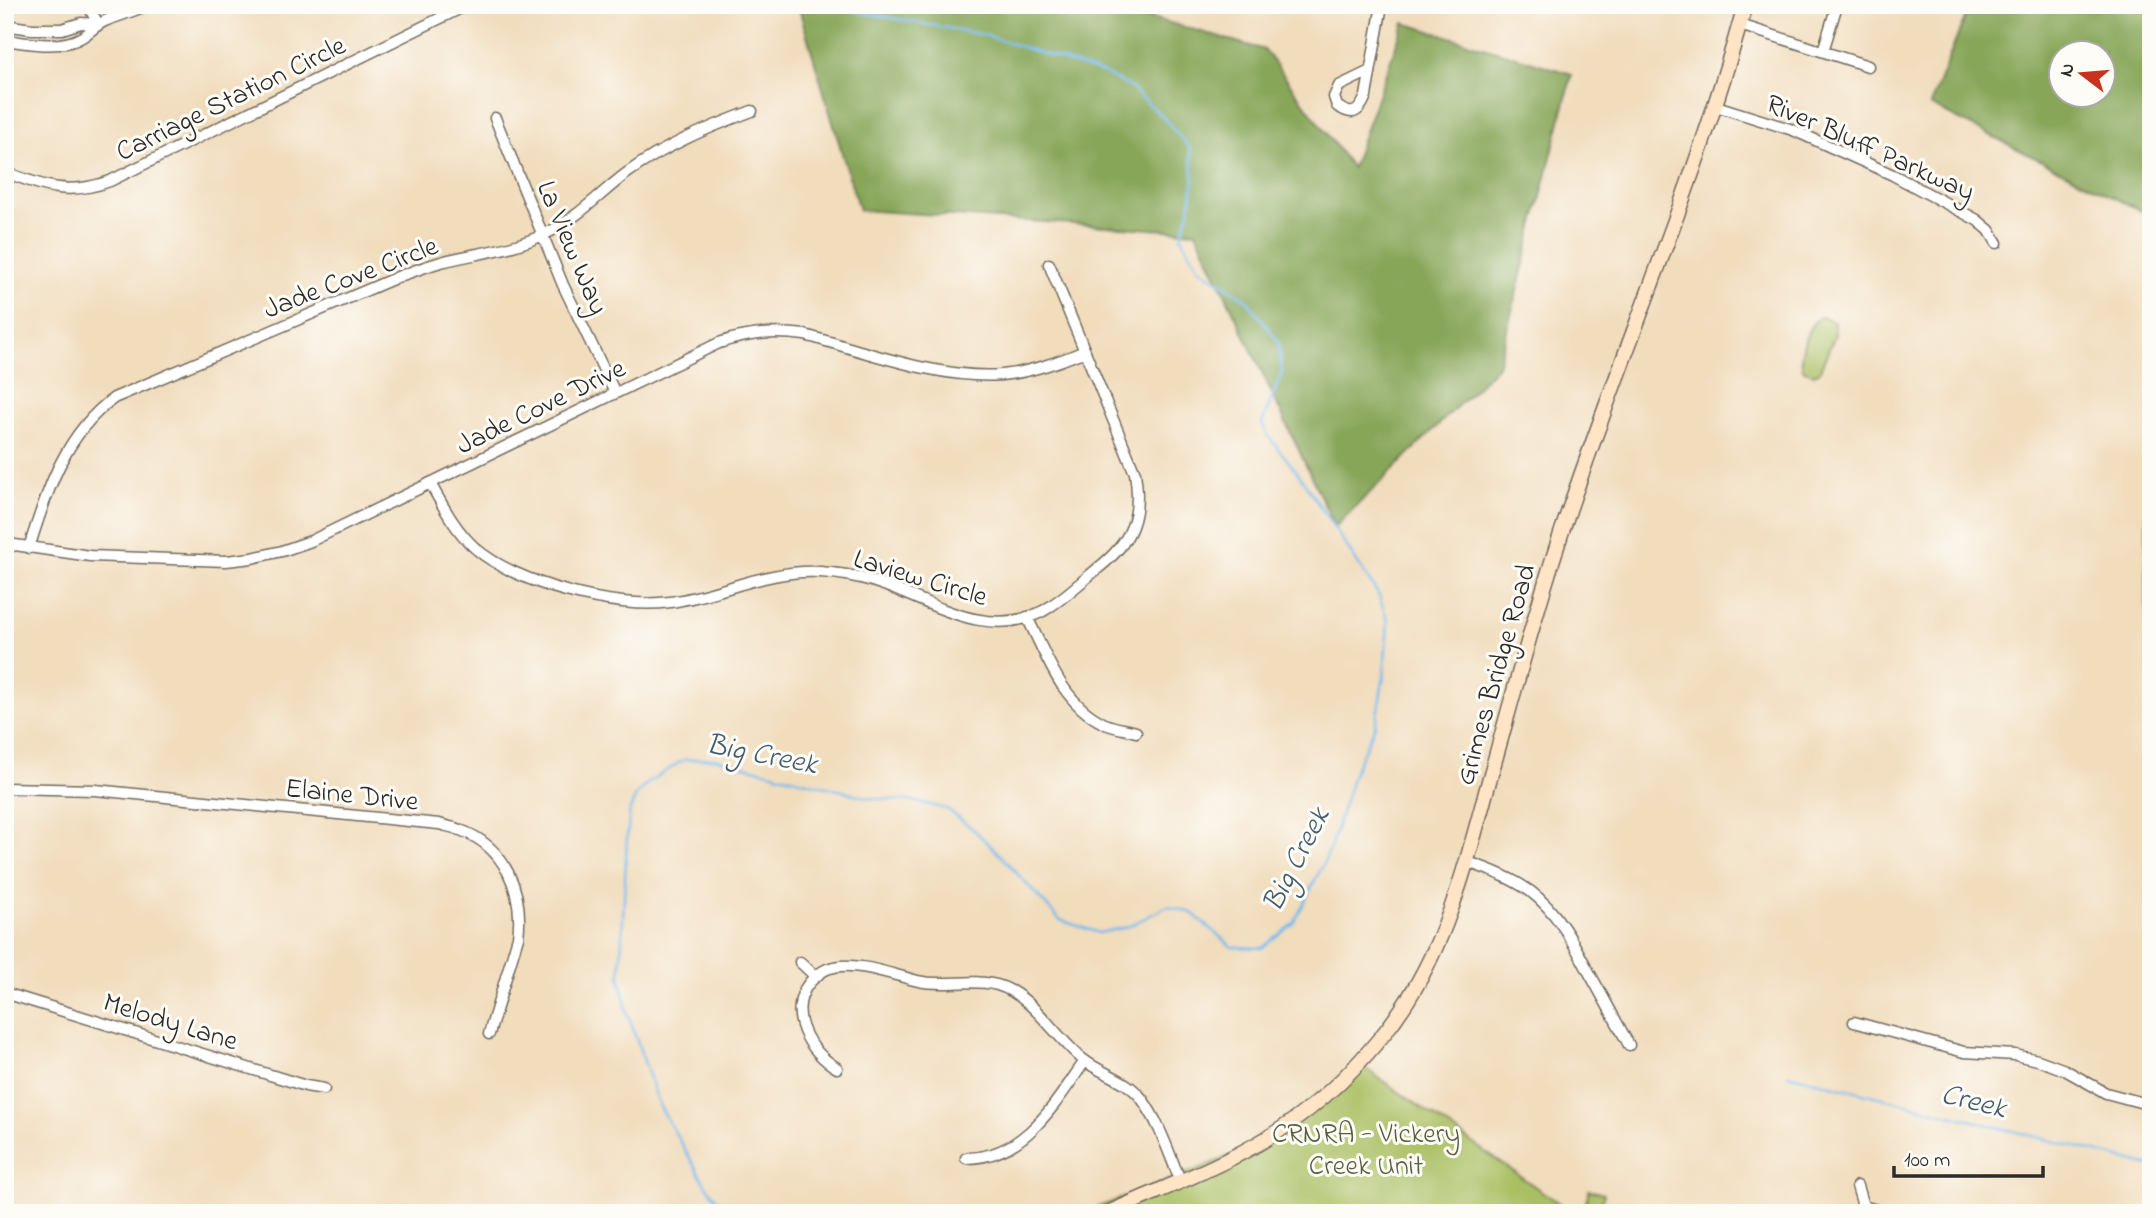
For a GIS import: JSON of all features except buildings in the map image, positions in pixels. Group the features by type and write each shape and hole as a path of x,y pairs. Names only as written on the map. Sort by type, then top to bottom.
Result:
{"street":[{"path":"88,5 98,24"},
{"path":"18,27 10,41 64,43 80,39 98,24 147,5"},
{"name":"Carriage Station Circle","path":"5,172 41,185 67,190 93,187 110,181 467,5"},
{"path":"1370,71 1382,5"},
{"name":"Grimes Bridge Road","path":"1108,1213 1240,1154 1285,1127 1326,1095 1364,1058 1401,1010 1428,965 1450,917 1559,539 1685,197 1716,106 1745,5"},
{"path":"1823,51 1837,5"},
{"path":"5,25 62,29 81,23 98,24"},
{"path":"1740,25 1868,66"},
{"path":"41,44 42,29"},
{"name":"River Bluff Parkway","path":"1716,106 1793,130 1893,175 1977,219 1989,230 1997,243"},
{"name":"Jade Cove Circle","path":"29,548 46,496 62,461 88,421 114,398 400,276 441,262 512,246 542,235 578,215 625,174 659,151 696,132 752,111"},
{"name":"La View Way","path":"495,118 563,285 615,393"},
{"name":"Laview Circle","path":"430,483 458,530 492,561 526,578 600,599 634,604 668,603 769,576 820,572 848,575 873,582 974,620 1000,622 1027,617 1054,604 1112,558 1128,537 1136,516 1138,493 1135,472 1049,264"},
{"name":"Jade Cove Drive","path":"5,537 10,547 90,556 200,561 252,558 282,551 311,541 719,343 761,332 805,335 934,370 971,375 1001,375 1027,371 1085,351"},
{"path":"1027,617 1074,704 1106,724 1136,732"},
{"name":"Elaine Drive","path":"5,788 104,791 432,824 460,830 480,840 498,857 512,880 520,905 521,920 489,1034"},
{"path":"1466,862 1513,880 1551,911 1569,936 1629,1045"},
{"path":"800,962 815,976"},
{"path":"837,1068 820,1055 805,1035 799,1009 807,986 815,976 831,967 849,965 923,982 976,982 998,985 1024,1000 1085,1061 1123,1081 1141,1097 1151,1113 1180,1180"},
{"name":"Melody Lane","path":"5,993 306,1086 324,1089"},
{"path":"1854,1022 1964,1052 2015,1055 2038,1060 2064,1070 2106,1093 2151,1105"},
{"path":"966,1157 991,1155 1027,1135 1045,1117 1085,1061"},
{"path":"1857,1186 1859,1209 1887,1213"}],"green space":[{"path":"798,5 1107,5 1265,50 1352,168 1404,23 1572,74 1498,366 1335,527 1196,232 859,210"},
{"path":"1970,5 2151,5 2151,216 1930,105"},
{"path":"1821,317 1834,323 1835,335 1819,372 1814,374 1804,371 1802,358 1811,326"},
{"path":"2151,446 2151,667 2147,652 2146,456"},
{"name":"CRNRA - Vickery Creek Unit","path":"1363,1067 1573,1213 1083,1213 1199,1169 1283,1133"},
{"path":"1589,1190 1604,1194 1599,1213 1583,1213"}],"waterway":[{"name":"Big Creek","path":"727,1213 705,1184 660,1107 627,1012 620,977 630,809 637,794 648,783 683,760 714,758 870,798 913,801 947,809 1002,857 1060,920 1099,933 1127,927 1168,906 1192,913 1232,947 1262,948 1294,923 1329,852 1354,772 1375,726 1384,676 1388,621 1378,594 1298,473 1268,436 1262,423 1282,373 1278,341 1248,301 1199,268 1181,237 1194,180 1190,148 1162,116 1130,87 1103,73 985,35 854,11 837,5"},
{"name":"Creek","path":"1788,1074 2151,1166"}]}
